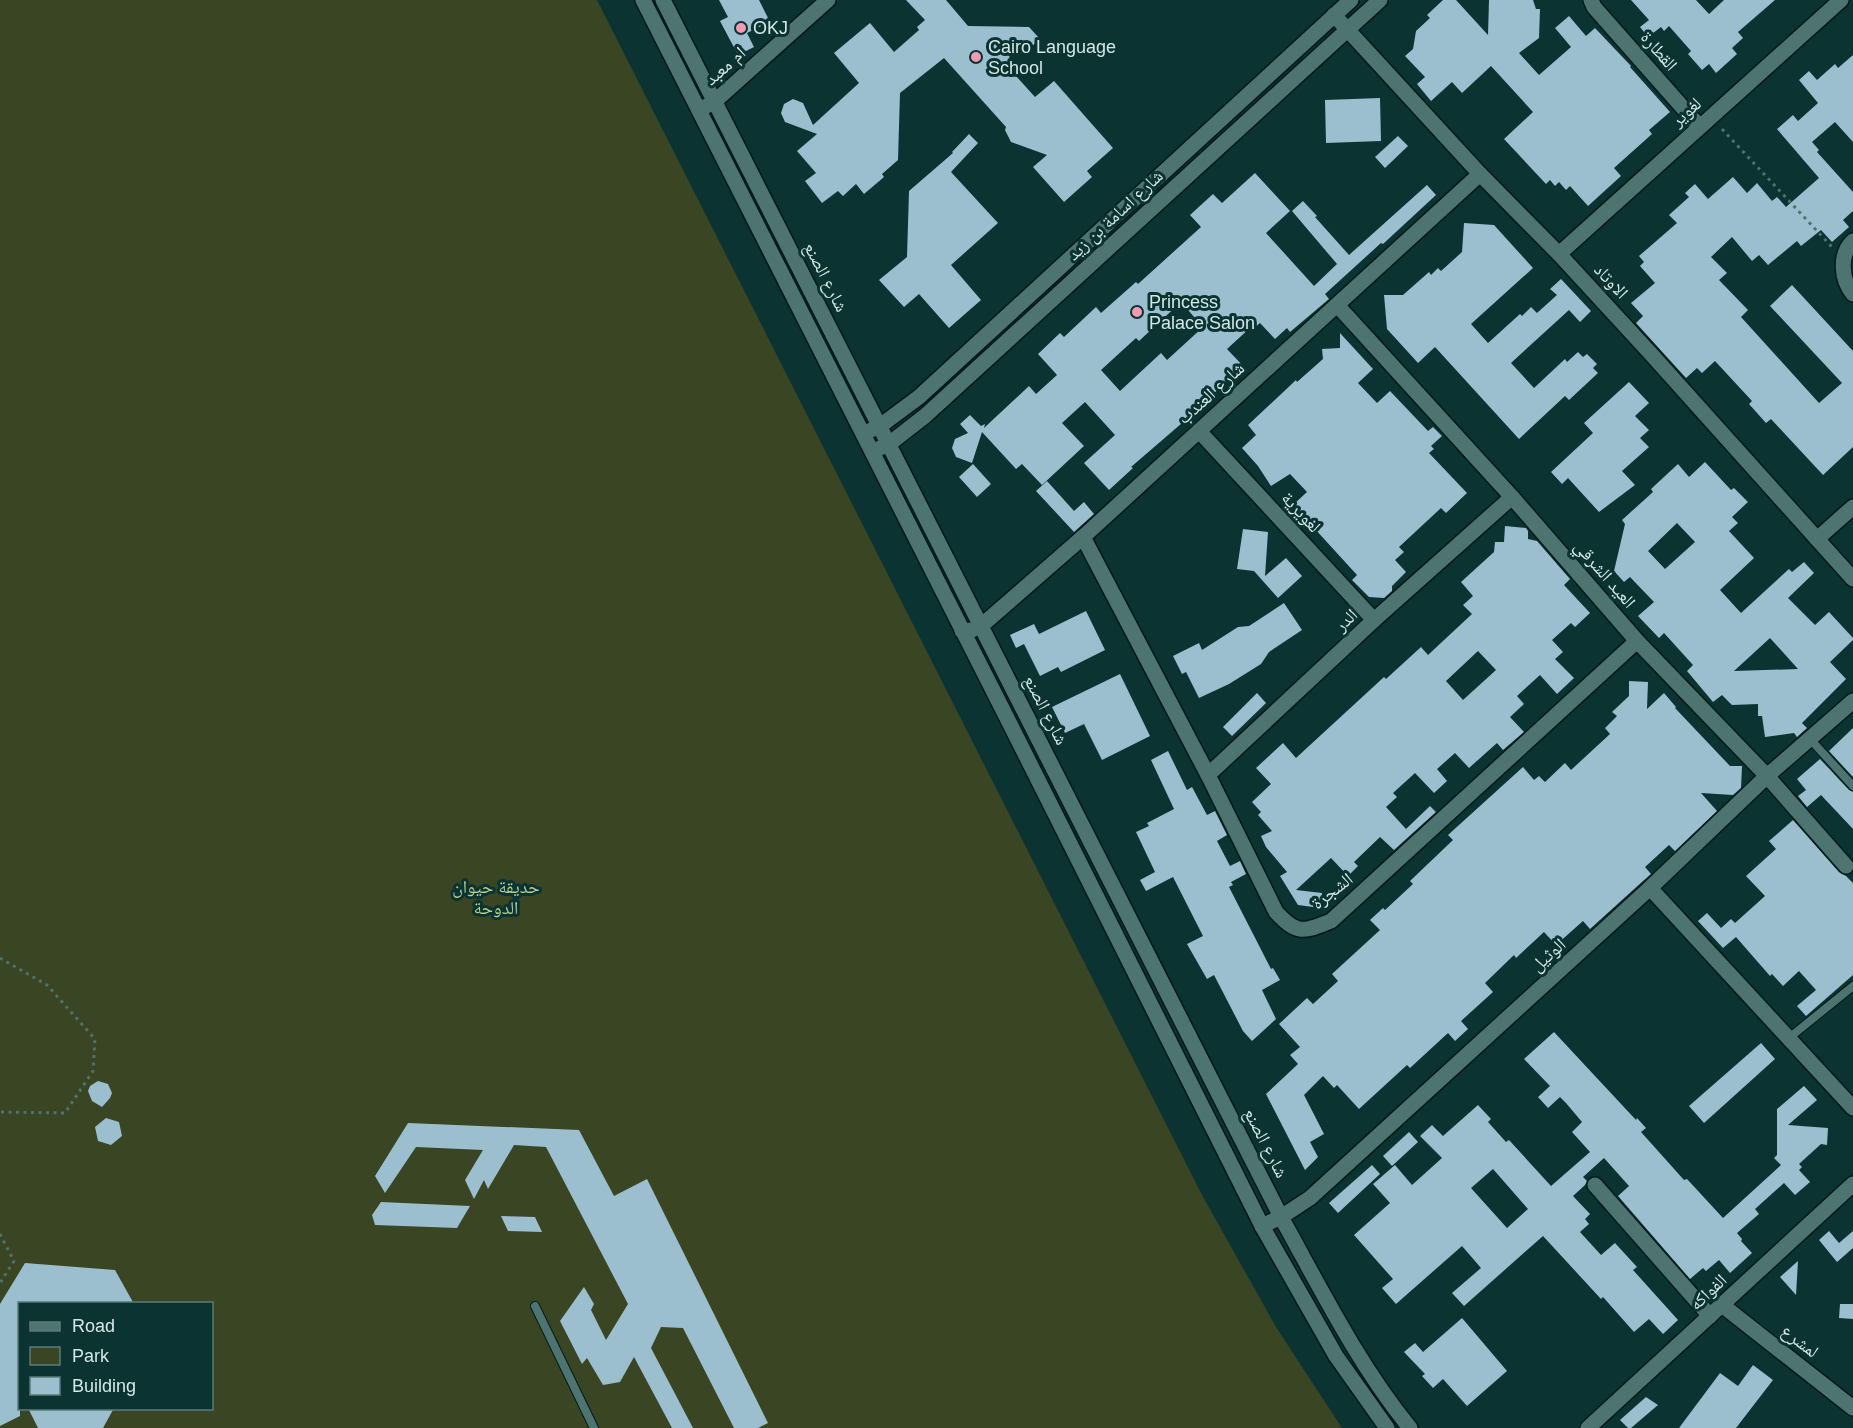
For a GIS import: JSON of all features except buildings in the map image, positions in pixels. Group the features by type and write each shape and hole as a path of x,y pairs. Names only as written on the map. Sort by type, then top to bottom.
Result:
{"street":[{"name":"شارع الصنع","path":"643,0 1262,1227 1336,1356 1387,1428"},
{"name":"شارع الصنع","path":"663,0 1281,1217 1353,1347 1410,1428"},
{"name":"ام معبد","path":"699,110 714,102 828,0"},
{"name":"شارع اسامة بن زيد","path":"863,434 880,426 919,397 1351,0"},
{"name":"شارع اسامة بن زيد","path":"872,452 889,444 925,416 1380,0"},
{"name":"القطارة","path":"1591,0 1594,7 1705,121"},
{"name":"لغوير","path":"1559,254 1841,0"},
{"name":"الاوتاد","path":"1334,15 1480,174 1559,254 1853,579"},
{"name":"شارع العندب","path":"962,631 981,626 1083,537 1480,174"},
{"path":"1853,241 1848,245 1843,274 1853,294"},
{"name":"العيد الشرقي","path":"1337,305 1512,497 1637,641 1767,776 1846,866"},
{"name":"لغويرية","path":"1199,430 1374,620"},
{"name":"الدر","path":"1208,775 1374,620 1512,497"},
{"path":"1817,539 1853,507"},
{"name":"الشجرة","path":"1083,537 1208,775 1276,912 1298,930 1314,928 1331,921 1637,641"},
{"name":"الوثيل","path":"1262,1227 1310,1198 1650,888 1767,776 1853,701"},
{"path":"1650,888 1853,1108"},
{"path":"1147,998 1166,990"},
{"name":"الفواكه","path":"1588,1428 1853,1184"},
{"path":"1594,1185 1710,1316"},
{"name":"لمشرع","path":"1722,1305 1853,1408"}],"lane":[{"path":"1810,739 1853,786"},
{"path":"1789,1038 1853,986"},
{"path":"535,1306 594,1428"}],"path":[{"path":"1705,121 1844,260"},
{"path":"0,958 47,985 95,1039 93,1071 65,1113 0,1112"},
{"path":"0,1234 14,1261 0,1283"}],"green space":[{"name":"حديقة حيوان الدوحة","path":"0,0 597,0 1202,1195 1276,1327 1342,1428 0,1428"}],"place":[{"name":"OKJ","path":"741,28"},
{"name":"Cairo Language School","path":"976,57"},
{"name":"Princess Palace Salon","path":"1137,312"}]}
